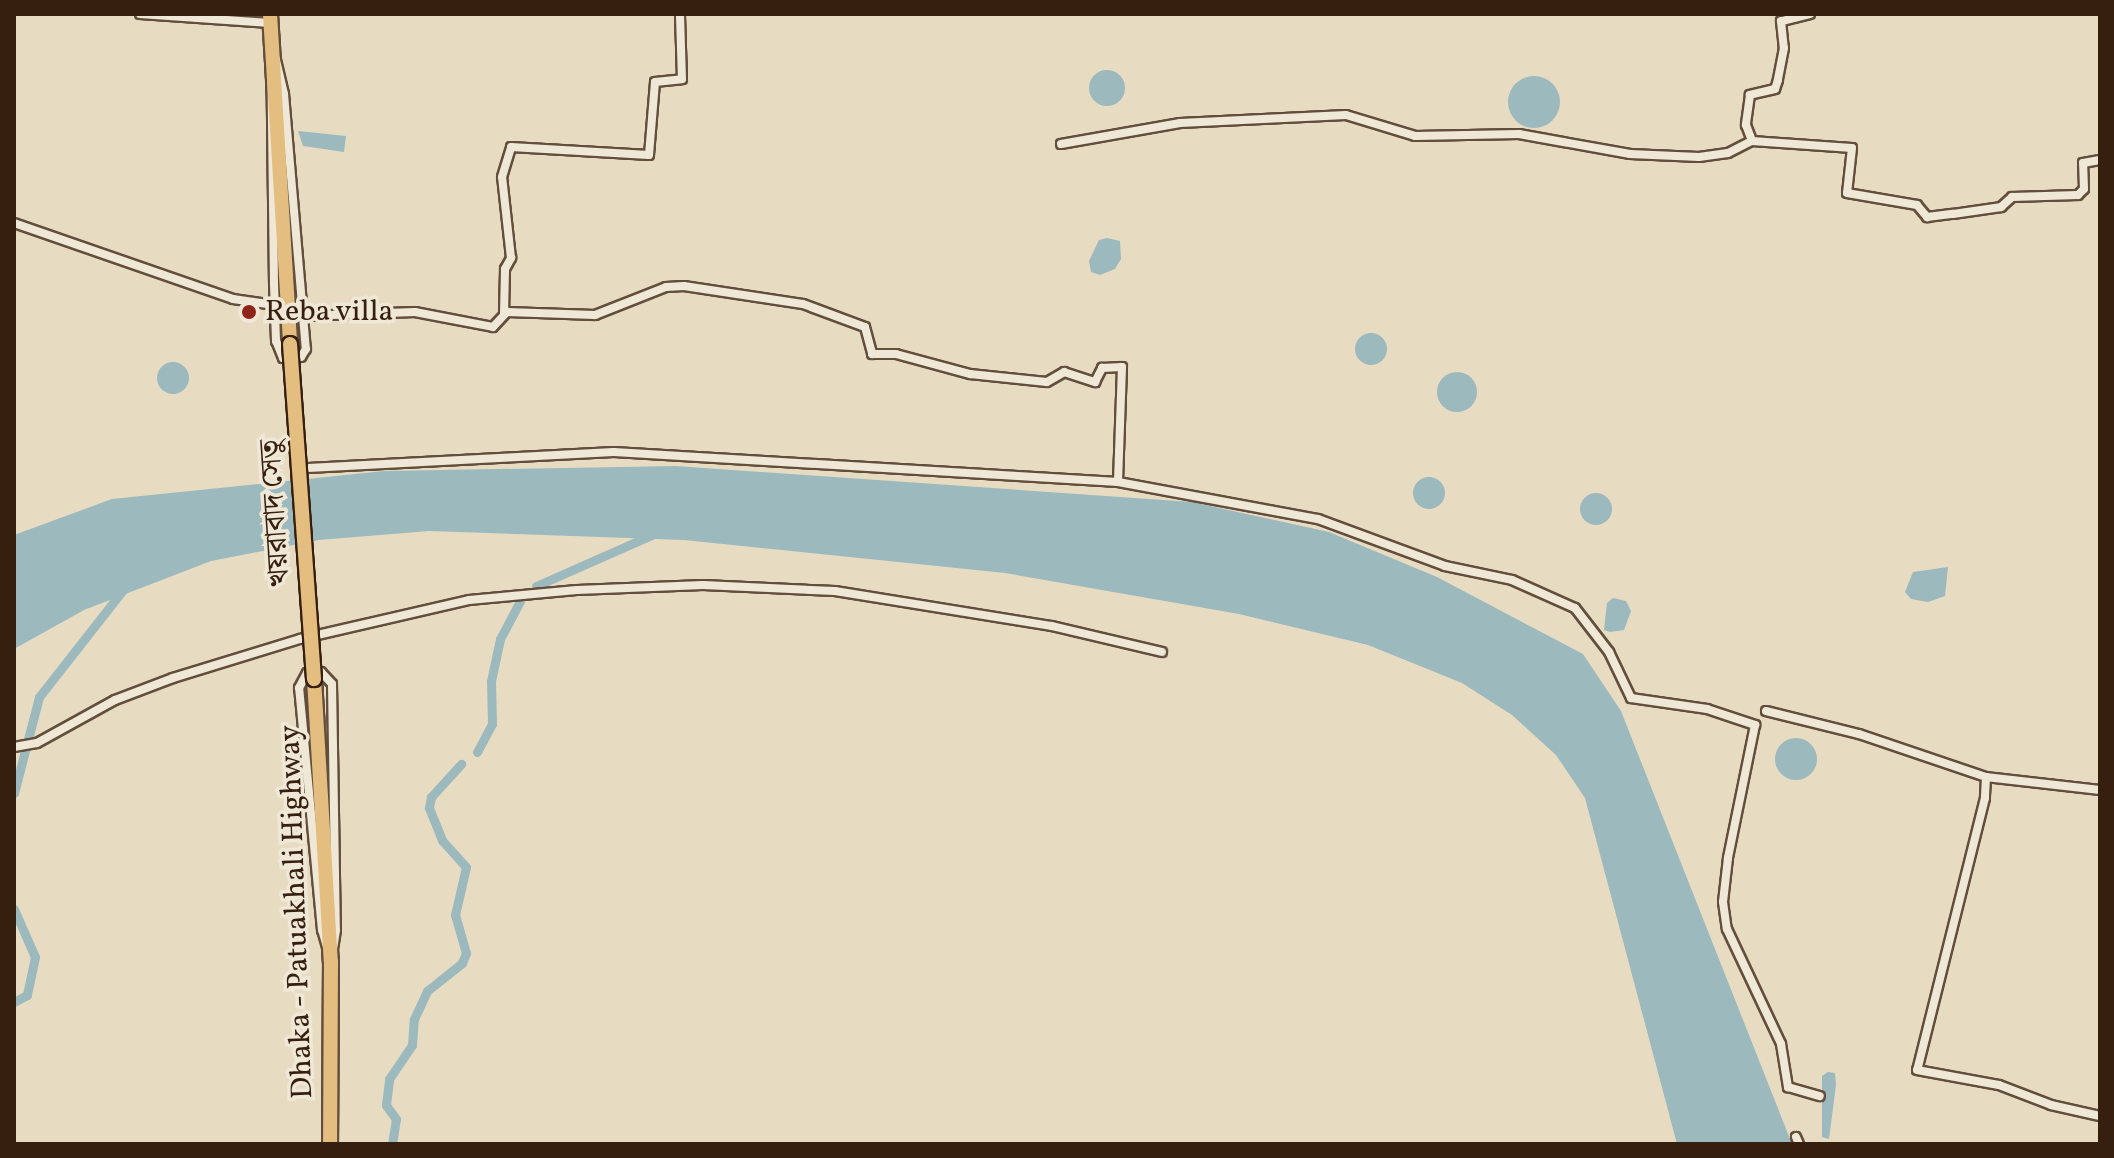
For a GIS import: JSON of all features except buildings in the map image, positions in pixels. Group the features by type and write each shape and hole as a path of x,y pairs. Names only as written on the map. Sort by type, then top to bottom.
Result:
{"highway":[{"path":"270,19 271,39"},
{"name":"খয়রাবাদ সেতু","path":"271,39 314,679"},
{"name":"Dhaka - Patuakhali Highway","path":"314,679 331,961 330,1144"}],"street":[{"path":"140,14 270,19"},
{"path":"303,316 415,312 493,327 504,314 505,269 511,258 502,177 511,147 649,155 655,82 682,79 680,14"},
{"path":"1752,141 1746,125 1750,95 1775,89 1784,48 1781,21 1810,14"},
{"path":"271,39 284,94 306,349 301,357 283,358 276,341 271,39"},
{"path":"1061,144 1180,123 1331,115 1415,136 1519,134 1630,154 1699,157 1728,153 1752,141 1852,148 1847,193 1917,205 1927,217 2001,207 2012,197 2078,195 2084,189 2083,163 2100,160"},
{"path":"14,223 233,299 275,305"},
{"path":"504,314 595,315 666,287 684,286 803,304 865,327 872,354 896,354 970,374 1047,382 1064,372 1095,382 1102,368 1122,367 1118,482"},
{"path":"308,468 614,452 1118,482 1318,519 1445,566 1512,580 1575,608 1609,652 1631,698 1707,709 1755,725 1728,858 1723,902 1727,929 1781,1044 1788,1087 1820,1096"},
{"path":"14,747 37,743 115,700 300,639 469,600 577,590 703,585 835,591 1052,626 1162,652"},
{"path":"321,672 332,684 336,930 331,961 322,930 299,688 307,673 321,672"},
{"path":"1766,711 1859,734 1986,777 2100,790"},
{"path":"1986,777 1985,798 1917,1070 1999,1085 2051,1105 2100,1116"}],"water":[{"path":"1107,70 1120,75 1125,88 1120,101 1107,106 1094,101 1089,88 1094,75"},
{"path":"1534,76 1552,84 1560,102 1552,120 1534,128 1516,120 1508,102 1516,84"},
{"path":"298,131 346,136 344,152 303,146"},
{"path":"1099,240 1120,241 1121,259 1115,269 1100,275 1091,272 1089,261"},
{"path":"1371,333 1383,337 1387,349 1383,361 1371,365 1359,361 1355,349 1359,337"},
{"path":"173,362 185,366 189,378 185,390 173,394 161,390 157,378 161,366"},
{"path":"1457,372 1471,378 1477,392 1471,406 1457,412 1443,406 1437,392 1443,378"},
{"path":"676,466 1192,502 1329,532 1437,577 1583,654 1621,711 1792,1144 1677,1144 1585,798 1556,755 1512,715 1462,683 1368,645 1239,614 1005,573 684,540 429,531 319,540 211,561 84,610 14,649 14,535 112,499 384,471"},
{"path":"1429,477 1440,482 1445,493 1440,504 1429,509 1418,504 1413,493 1418,482"},
{"path":"1596,493 1607,498 1612,509 1607,520 1596,525 1585,520 1580,509 1585,498"},
{"path":"1948,567 1945,596 1928,602 1911,599 1905,592 1913,572"},
{"path":"1613,598 1626,601 1631,611 1624,630 1610,632 1604,630 1607,603"},
{"path":"1796,738 1811,744 1817,759 1811,774 1796,780 1781,774 1775,759 1781,744"},
{"path":"1828,1072 1835,1073 1836,1085 1829,1139 1822,1137 1822,1076"}],"waterway":[{"path":"536,586 654,534"},
{"path":"14,793 39,697 126,586"},
{"path":"477,752 492,724 491,681 500,639 520,601"},
{"path":"392,1144 396,1119 386,1105 389,1079 412,1045 414,1019 427,991 462,963 466,953 455,915 466,867 442,840 429,808 431,797 461,764"},
{"path":"14,909 35,957 27,995 14,1002"}],"place":[{"name":"Reba villa","path":"249,312"}]}
